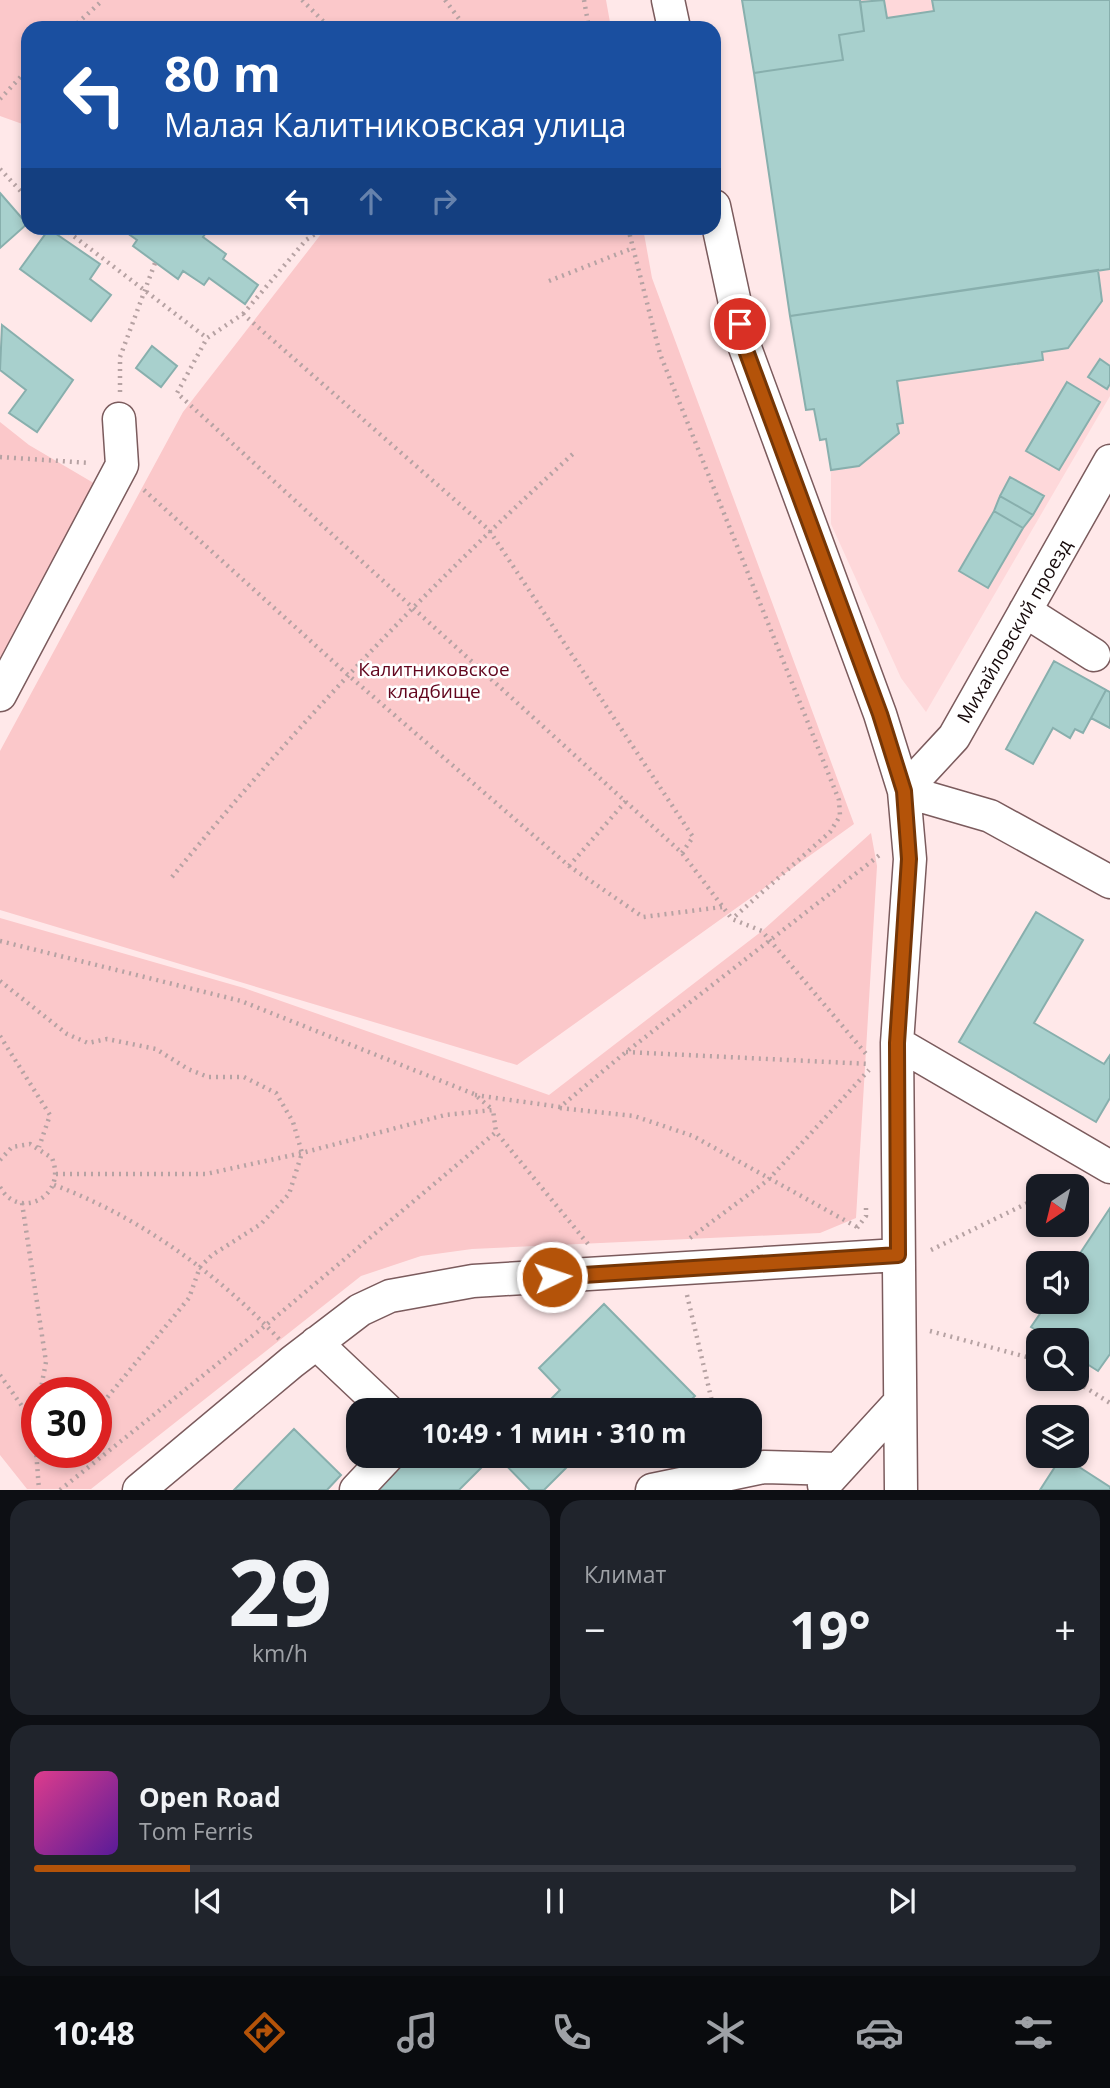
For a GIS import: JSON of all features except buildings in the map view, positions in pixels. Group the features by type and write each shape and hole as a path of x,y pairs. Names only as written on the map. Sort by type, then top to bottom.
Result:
{"street":[{"path":"668,0 672,21"},
{"path":"720,235 744,345 880,714 904,791 909,859 886,1054 898,1255 901,1489"},
{"path":"0,695 122,465 119,419"},
{"name":"Михайловский проезд","path":"904,791 954,737 1110,461"},
{"path":"1025,611 1094,655"},
{"path":"904,791 990,816 1110,882"},
{"path":"886,1054 1110,1167"},
{"path":"139,1489 304,1353 360,1310 390,1296 473,1281 898,1255"},
{"path":"304,1353 370,1398"},
{"path":"652,1489 764,1467 828,1479 899,1403"},
{"path":"356,1489 376,1468"}],"path":[{"path":"80,21 103,0"},
{"path":"302,0 323,21"},
{"path":"445,0 461,21"},
{"path":"584,0 588,21"},
{"path":"0,99 21,76"},
{"path":"0,169 21,192"},
{"path":"72,235 207,338"},
{"path":"314,235 306,240 243,314 207,338 177,393 682,853 732,919 762,931 769,942 886,1054"},
{"path":"630,235 660,354 839,800 840,816 830,832 732,919"},
{"path":"549,281 633,248"},
{"path":"119,419 120,357 155,263"},
{"path":"243,314 489,530 693,837 682,853"},
{"path":"172,877 243,790 348,674 489,530 575,452"},
{"path":"0,457 122,465"},
{"path":"144,490 348,674 569,866 643,917 723,907"},
{"path":"569,866 626,801"},
{"path":"560,1107 626,1052 882,853 881,867"},
{"path":"0,942 241,1001 474,1094 634,1116 693,1136 857,1228"},
{"path":"0,981 67,1034 88,1043 107,1039 156,1049 188,1069 208,1077 244,1077 275,1093 293,1122 302,1153 289,1194 261,1224 212,1255 200,1267 188,1297 112,1392"},
{"path":"0,1036 50,1115 39,1147"},
{"path":"626,1052 886,1054"},
{"path":"873,1078 886,1054"},
{"path":"694,1244 681,1244 768,1180 886,1054"},
{"path":"474,1094 493,1110 496,1132 592,1249 578,1250"},
{"path":"56,1174 206,1174 302,1153 445,1115 493,1110"},
{"path":"60,1489 266,1325 496,1132"},
{"path":"0,1160 5,1153 21,1144 39,1147 52,1158 56,1174 54,1185 41,1199 22,1203 11,1199 0,1186"},
{"path":"54,1185 98,1201 200,1267 244,1302 285,1345 304,1353"},
{"path":"844,1231 857,1228 866,1216 866,1202"},
{"path":"22,1203 46,1362 43,1377"},
{"path":"931,1250 1026,1204"},
{"path":"685,1287 710,1398"},
{"path":"930,1331 1026,1357"},
{"path":"0,1375 21,1404"},
{"path":"1089,1390 1110,1403"},
{"path":"38,1468 39,1489"}],"shaded area":[{"path":"742,0 1110,0 1110,396 926,712 901,678 831,524 831,470 826,439 820,440 815,409 806,410"}],"green space":[{"path":"0,0 606,0 610,21 21,21 21,124 0,116"},
{"name":"Калитниковское кладбище","path":"320,235 644,235 652,278 854,824 517,1065 0,910 0,751 183,412"},
{"path":"0,422 29,445 97,485 0,664"},
{"path":"871,833 877,866 856,1218 820,1233 472,1249 421,1256 361,1276 91,1489 27,1489 0,1455 0,918 244,988 549,1095 762,931"}],"route":[{"path":"552,1277 898,1255 897,1043 909,859 904,791 880,714 744,345 740,324"}]}
